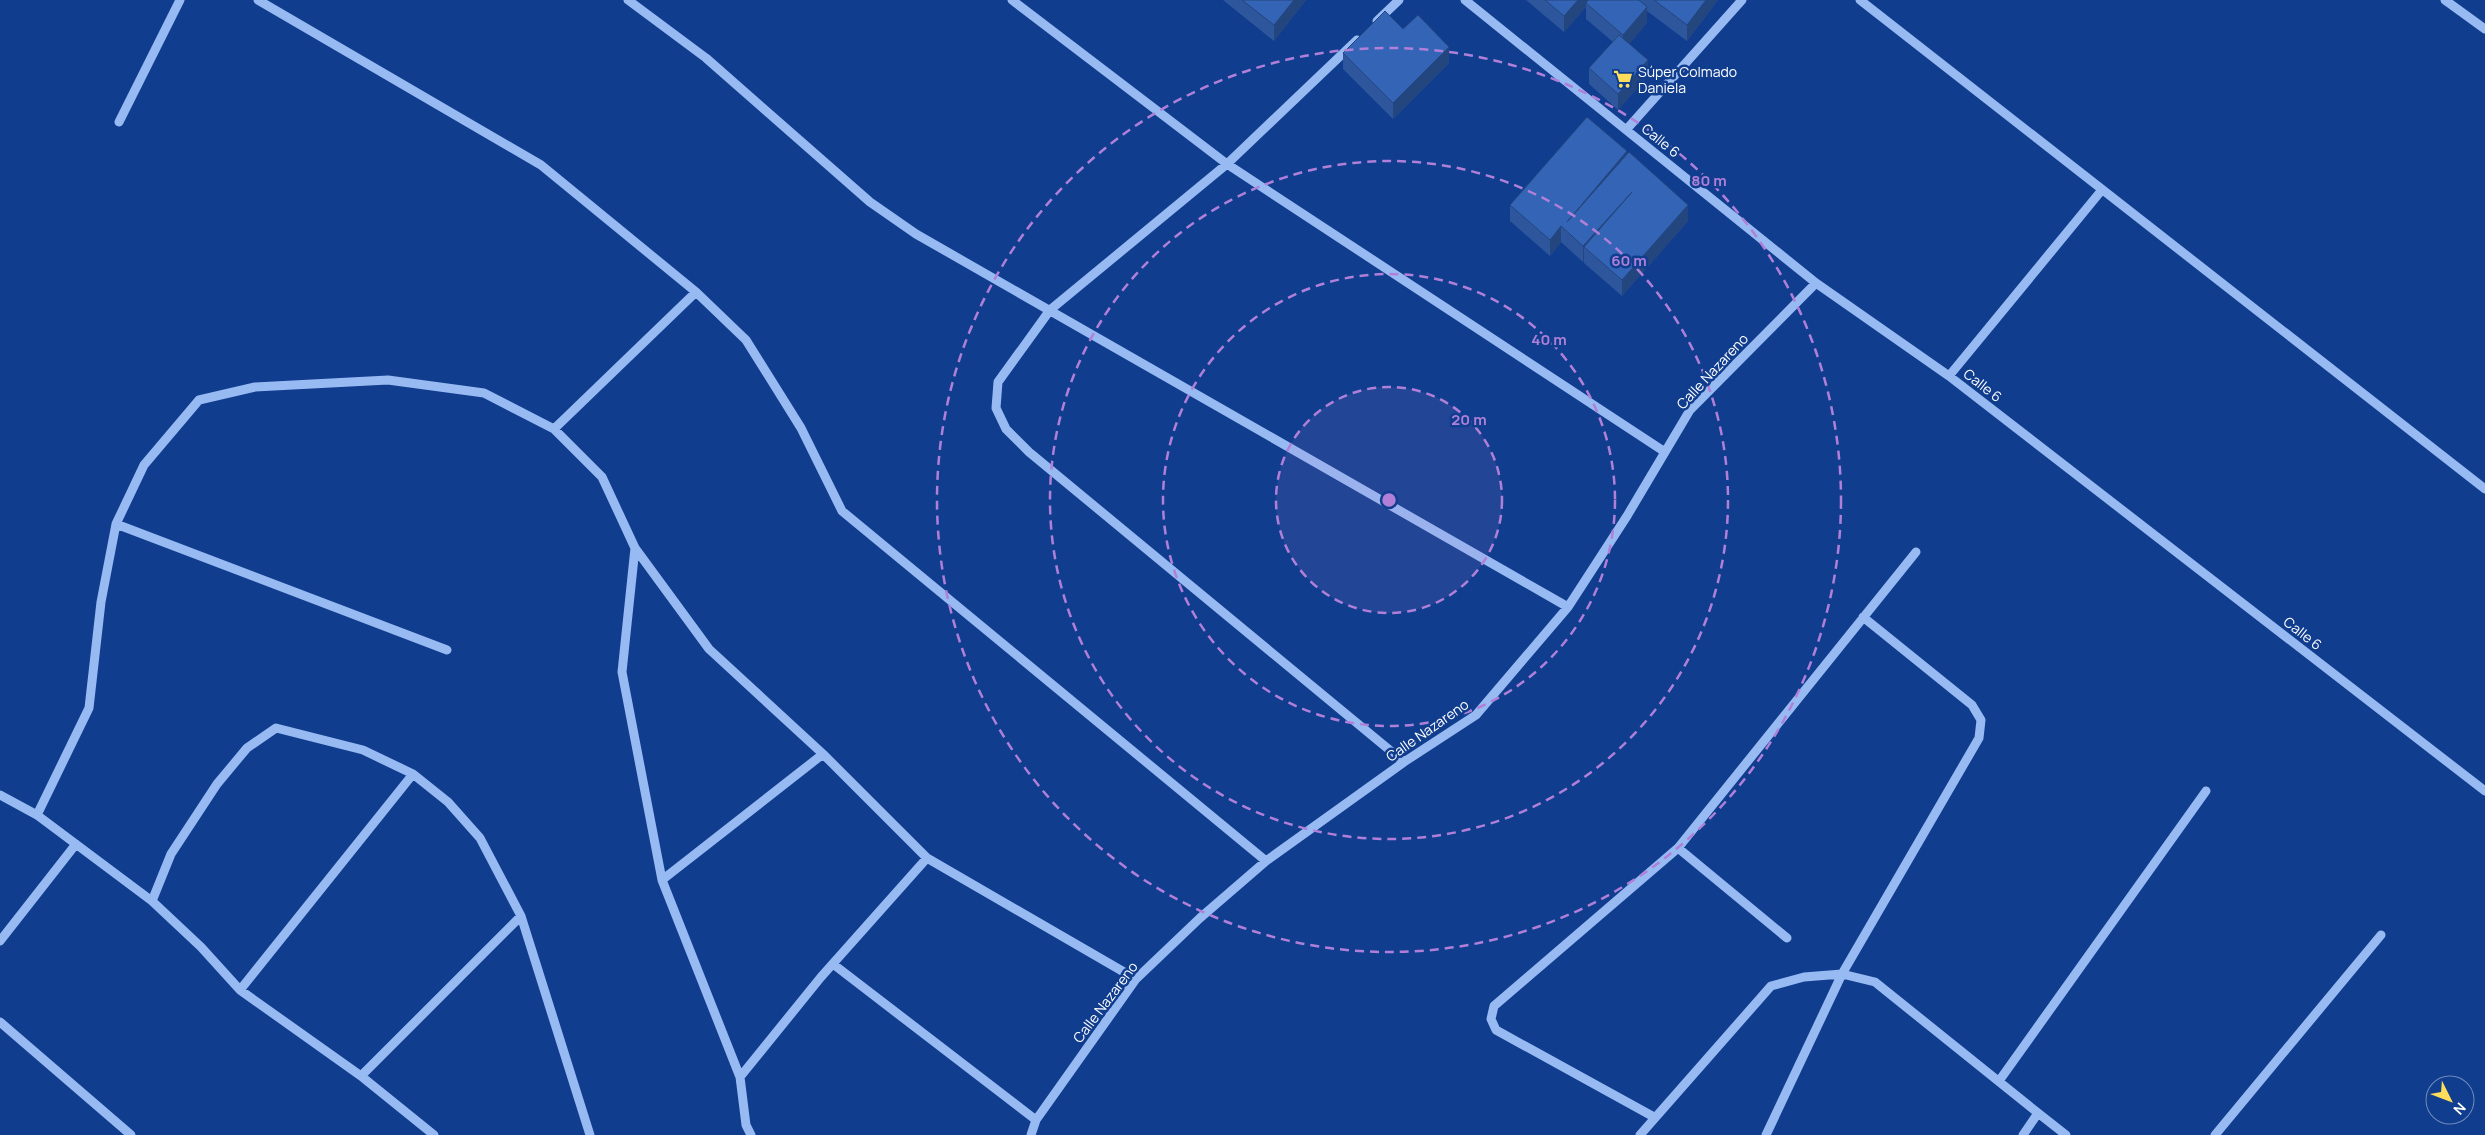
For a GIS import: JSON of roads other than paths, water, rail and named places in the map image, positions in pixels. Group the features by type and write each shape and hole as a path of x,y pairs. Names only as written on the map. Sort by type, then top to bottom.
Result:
{"street":[{"path":"119,122 180,0"},
{"path":"258,0 540,165 696,292 746,340 801,428 842,511 1266,860"},
{"path":"628,0 706,58 870,202 916,234 1568,607"},
{"path":"1012,0 1227,164 1665,452"},
{"path":"1370,27 1399,0"},
{"name":"Calle 6","path":"1464,0 1816,283 1949,376 2485,791"},
{"path":"1626,130 1742,0"},
{"path":"1860,0 2101,191 2485,489"},
{"path":"2445,0 2485,28"},
{"path":"1363,34 1227,164 1050,310 998,382 996,408 1006,430 1029,452 1404,762"},
{"path":"1949,376 2101,191"},
{"name":"Calle Nazareno","path":"1031,1135 1036,1120 1136,979 1200,918 1266,860 1404,762 1476,715 1568,607 1690,410 1816,283"},
{"path":"554,429 696,292"},
{"path":"37,815 89,708 101,602 116,524 144,465 199,400 256,387 388,380 484,393 554,429 602,477 635,548 709,650 822,754 926,858 1136,979"},
{"path":"116,524 447,650"},
{"path":"635,548 622,672 662,880 740,1077 746,1124 751,1135"},
{"path":"1654,1117 1496,1030 1491,1019 1494,1006 1678,848 1916,552"},
{"path":"1766,1135 1842,974 1979,738 1981,720 1972,705 1863,617"},
{"path":"152,901 171,854 217,784 248,748 276,728 363,750 413,774 448,802 480,838 521,916 590,1135"},
{"path":"662,880 822,754"},
{"path":"240,990 413,774"},
{"path":"1999,1081 2206,791"},
{"path":"0,794 37,815 152,901 201,947 240,990 361,1076 434,1135"},
{"path":"0,940 76,844"},
{"path":"1678,848 1787,938"},
{"path":"740,1077 833,964 926,858"},
{"path":"361,1076 521,916"},
{"path":"2215,1135 2381,936"},
{"path":"833,964 1036,1120"},
{"path":"1640,1135 1771,986 1804,977 1842,974 1875,982 2066,1135"},
{"path":"0,1022 131,1135"},
{"path":"2023,1135 2038,1113"}],"place":[{"name":"Súper Colmado Daniela","path":"1623,79"}]}
